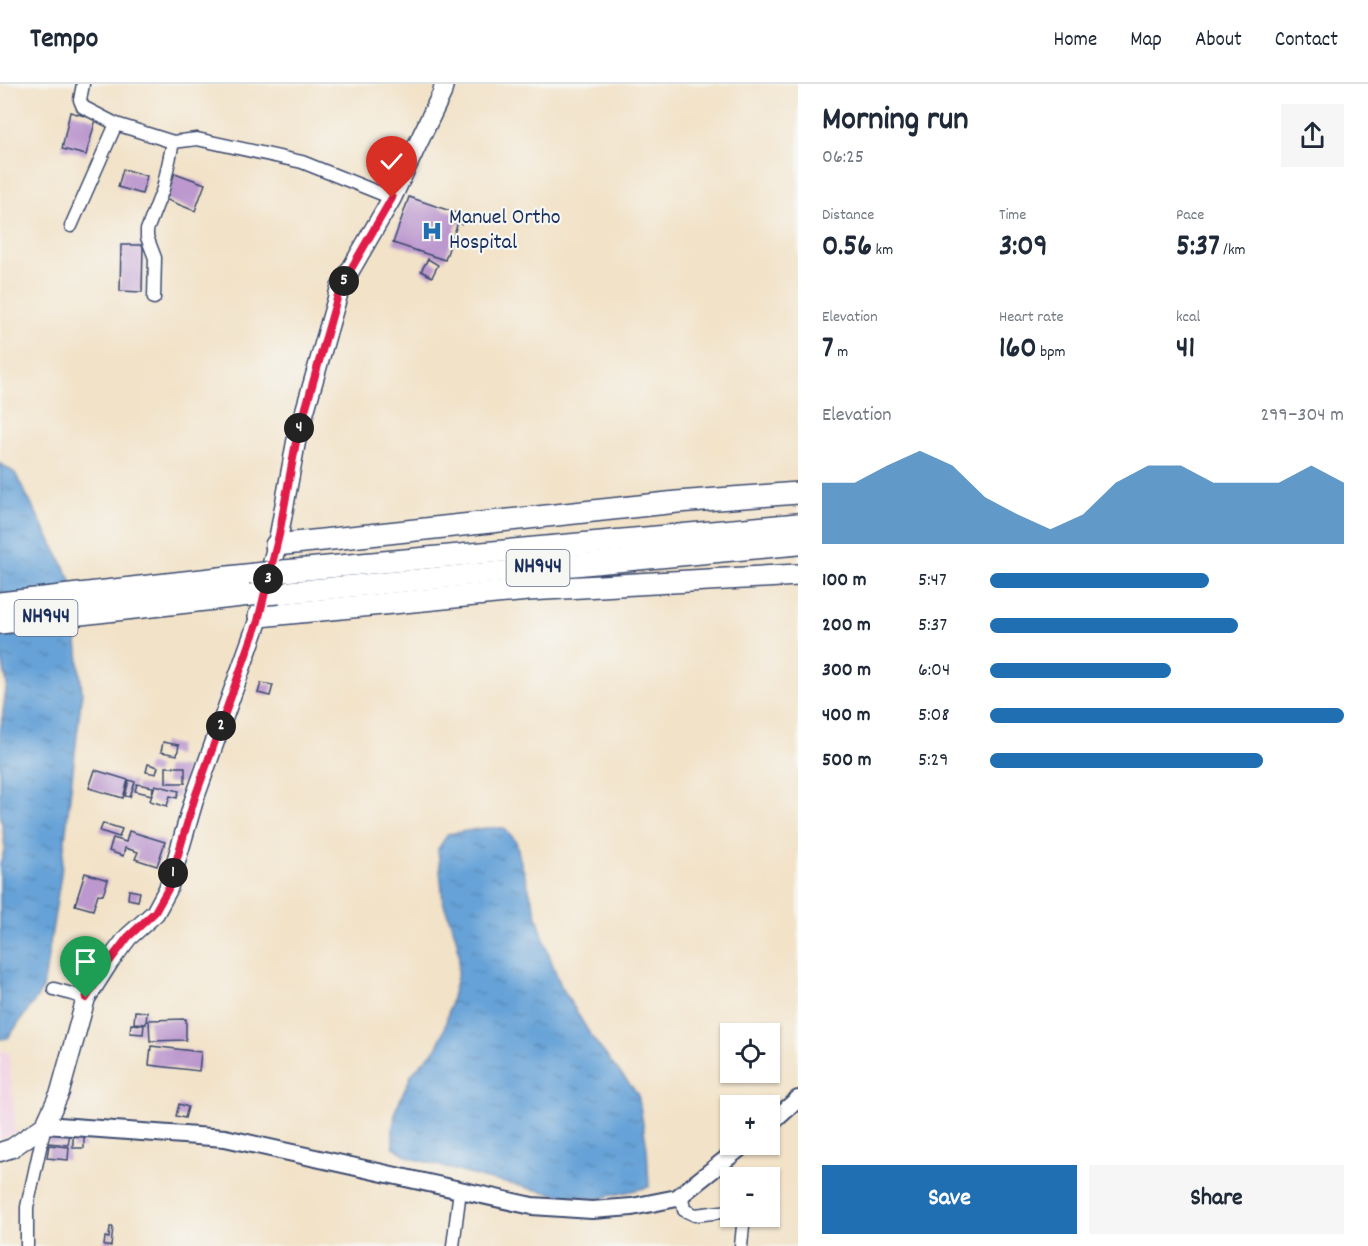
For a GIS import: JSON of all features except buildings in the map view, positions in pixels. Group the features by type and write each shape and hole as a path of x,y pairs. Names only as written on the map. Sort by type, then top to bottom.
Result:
{"highway":[{"path":"276,545 677,502 798,493"},
{"name":"NH944","path":"0,623 91,603 255,574 798,524"},
{"name":"NH944","path":"0,603 91,603 279,593 798,544"},
{"path":"259,616 528,590 798,575"}],"main road":[{"path":"0,1152 12,1148 45,1125 60,1092 86,998 128,937 155,912 168,889 194,800 252,641 276,545 296,442 340,288 392,198 442,93 444,84"}],"street":[{"path":"83,84 80,100 82,107 116,124 173,142 196,139 302,162 392,198"},
{"path":"71,226 116,124"},
{"path":"154,297 154,258 147,230 165,182 173,142"},
{"path":"54,989 86,998"},
{"path":"780,1115 798,1100"},
{"path":"27,1246 27,1207 45,1125 225,1138 532,1206 592,1210 632,1207 682,1196 732,1155"},
{"path":"453,1246 460,1190"},
{"path":"682,1196 684,1210 695,1215 720,1212"},
{"path":"741,1246 743,1227"}],"shaded area":[{"path":"0,1052 9,1052 16,1133 0,1139"}],"water":[{"path":"0,463 15,473 71,580 82,692 61,874 43,989 8,1038 0,1039 0,864 5,848 0,810 0,733 7,684 0,650"},
{"path":"485,828 504,828 516,841 547,950 561,986 591,1036 638,1094 647,1148 649,1187 597,1199 559,1195 483,1178 408,1157 393,1146 396,1109 412,1074 437,1047 444,1030 458,973 459,955 456,937 443,901 438,849 448,834"}],"place":[{"name":"Manuel Ortho Hospital","path":"432,231"}],"route":[{"path":"86,998 128,937 155,912 168,889 194,800 258,621 279,535 296,442 340,288 392,198"}]}
